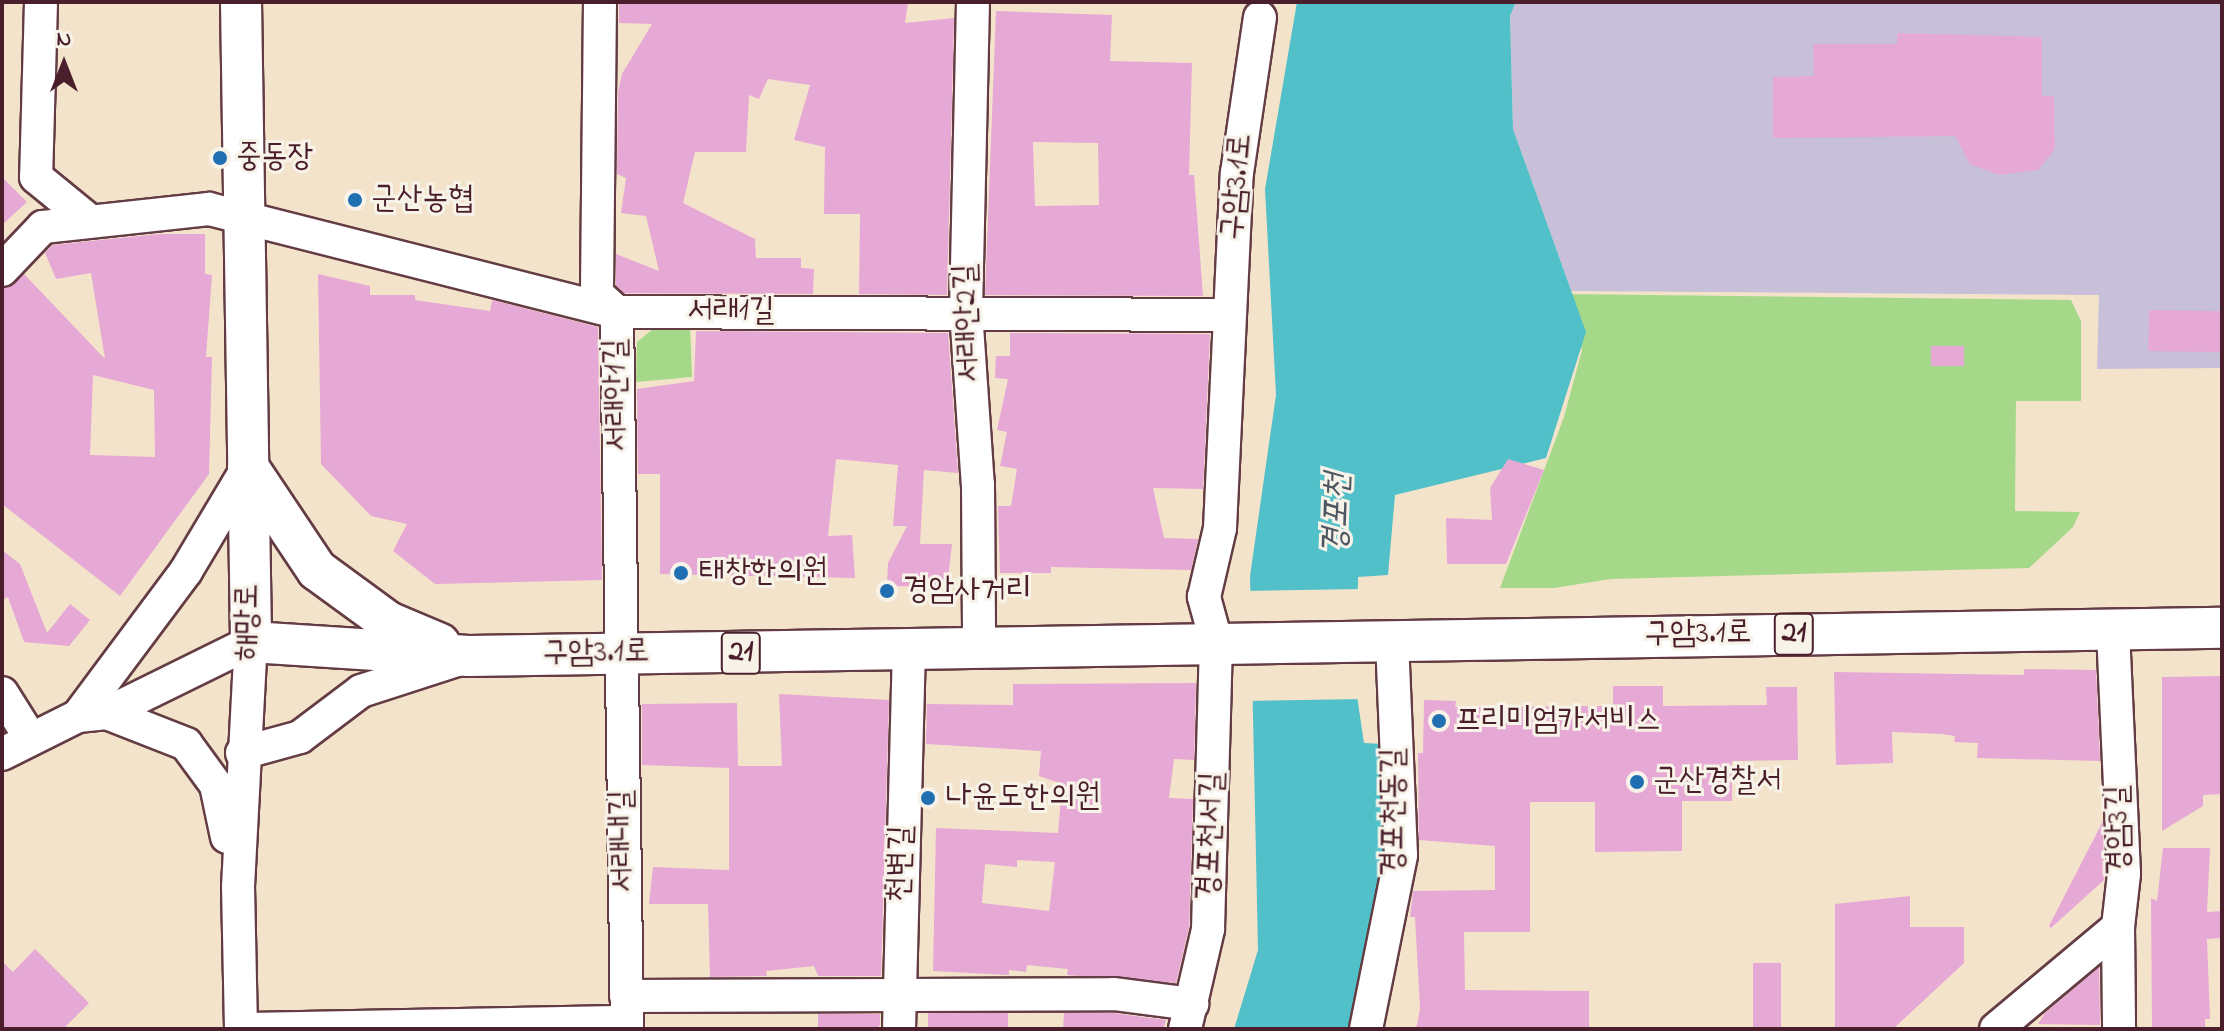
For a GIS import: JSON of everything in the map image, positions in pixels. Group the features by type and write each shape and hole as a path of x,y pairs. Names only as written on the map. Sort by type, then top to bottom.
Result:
{"main road":[{"name":"해망로","path":"241,2 251,642"},
{"path":"248,467 317,570 388,622 469,656"},
{"name":"구암3.1로","path":"1379,640 2222,628"},
{"name":"21","path":"1223,641 1379,640"},
{"name":"구암3.1로","path":"251,642 469,656 909,651 979,644 1223,641"}],"street":[{"path":"41,2 36,177 90,221"},
{"name":"서래안1길","path":"600,2 597,294 617,312 622,653"},
{"name":"서래안2길","path":"973,2 966,311 978,485 979,644"},
{"name":"구암3.1로","path":"1223,641 1204,597 1220,528 1237,173 1260,18"},
{"path":"2,270 43,227 209,209 246,214"},
{"name":"서래1길","path":"246,214 617,312 966,311 1228,315"},
{"path":"238,887 216,785 186,744 92,715 186,571 248,467"},
{"name":"경암3길","path":"2113,631 2124,874 2118,927 2119,1029"},
{"name":"경포천동길","path":"1366,1029 1401,855 1379,640"},
{"name":"경포천서길","path":"1188,1016 1208,929 1223,641"},
{"name":"구암3.1로","path":"2,754 251,642"},
{"name":"해망로","path":"241,1029 238,887 242,753 251,642"},
{"name":"천변길","path":"899,1029 909,651"},
{"name":"서래내길","path":"622,653 627,1016"},
{"path":"242,753 300,737 361,691 469,656"},
{"path":"2,693 31,739"},
{"path":"1996,1029 2118,927"},
{"path":"251,1029 627,1016 898,992 1114,994 1188,1016"}],"shaded area":[{"path":"1516,2 2222,2 2222,368 2097,369 2099,295 1571,291 1513,129 1510,16"}],"green space":[{"path":"1563,294 2071,300 2081,321 2081,401 2016,401 2015,511 2080,512 2073,527 2029,568 1611,579 1554,588 1500,588 1564,417 1582,350"},
{"path":"659,324 690,324 692,377 636,382 637,342"}],"water":[{"name":"경포천","path":"1297,2 1516,2 1510,16 1513,129 1586,332 1546,458 1395,495 1388,575 1358,577 1357,696 1364,743 1384,744 1394,849 1360,1029 1234,1029 1258,950 1250,576 1276,395 1265,189"}],"pier":[{"path":"1361,589 1363,699 1248,701 1246,591"}],"building":[{"path":"619,2 908,2 905,23 954,18 947,295 859,294 860,214 824,214 825,147 794,140 810,85 768,79 759,99 749,95 746,152 695,152 683,203 755,239 756,258 801,258 801,268 814,269 813,294 624,293 616,286 616,254 659,271 646,216 621,213 626,178 617,174 618,92 622,74 652,24 619,23"},
{"path":"996,11 1112,15 1110,61 1192,63 1189,175 1194,175 1203,296 985,295","holes":["1033,142 1098,143 1099,205 1035,206"]},
{"path":"1897,33 2042,37 2042,96 2054,96 2055,149 2038,170 1999,175 1970,164 1955,136 1773,138 1773,77 1814,76 1813,44 1897,44"},
{"path":"2,177 27,202 2,225"},
{"path":"159,234 205,234 205,274 212,275 206,357 212,357 209,474 120,596 2,504 2,288 24,274 105,359 91,273 56,279 45,253 52,245","holes":["93,375 154,390 155,457 90,455"]},
{"path":"318,274 370,286 370,295 415,295 415,300 490,311 492,300 598,327 602,580 435,584 393,551 407,524 371,516 321,464"},
{"path":"2149,310 2222,311 2221,352 2148,351"},
{"path":"696,331 948,333 958,473 924,470 920,544 952,544 947,587 887,586 888,563 907,526 893,526 898,465 836,459 828,536 852,535 855,578 660,574 660,474 638,474 637,389 694,381"},
{"path":"1010,333 1210,334 1203,489 1153,488 1164,538 1198,539 1191,570 1051,567 1051,573 1000,573 998,506 1011,506 1017,469 1000,466 1007,432 997,430 1008,379 995,378 996,356 1010,356"},
{"path":"1931,346 1964,346 1964,366 1931,366"},
{"path":"1508,459 1544,470 1506,564 1447,564 1446,518 1492,520 1490,488"},
{"path":"2,550 20,564 47,633 70,604 90,620 69,646 24,642 8,597 2,600"},
{"path":"2024,669 2096,670 2100,761 1977,758 1978,743 1954,742 1955,736 1942,734 1892,732 1893,763 1836,765 1834,672 2024,675"},
{"path":"2222,676 2222,794 2203,795 2203,806 2162,831 2162,677"},
{"path":"1196,683 1194,760 1174,759 1169,798 1193,799 1189,927 1176,983 1067,975 1068,969 1027,965 1026,972 1009,970 1009,975 933,971 936,828 1058,833 1062,784 1039,776 1041,751 926,744 927,704 1013,705 1013,684","holes":["1017,860 1055,862 1049,911 982,903 985,864 1017,867"]},
{"path":"1613,686 1663,686 1663,706 1767,705 1766,687 1797,687 1798,760 1732,761 1732,801 1682,801 1682,851 1595,852 1595,802 1530,802 1530,932 1464,932 1465,990 1589,991 1589,1029 1416,1029 1420,1009 1415,917 1410,917 1413,891 1495,890 1495,846 1419,840 1418,753 1423,753 1424,700 1456,701 1455,707 1613,706"},
{"path":"779,694 889,700 881,976 818,976 814,966 766,971 767,976 710,977 708,904 649,904 653,867 729,870 729,768 642,765 642,704 737,703 738,766 782,766"},
{"path":"2103,821 2104,880 2051,928 2049,926"},
{"path":"2163,848 2210,848 2207,912 2222,911 2222,938 2207,939 2210,1019 2205,1019 2205,1029 2152,1029 2151,898 2157,901"},
{"path":"1910,896 1910,927 1964,927 1964,963 1893,1029 1835,1029 1835,904"},
{"path":"35,949 89,1003 63,1029 2,1029 2,961 13,972"},
{"path":"1753,963 1781,963 1781,1029 1753,1029"},
{"path":"2099,967 2100,1025 2038,1024 2045,1013"},
{"path":"928,1013 1008,1013 1008,1029 928,1029"},
{"path":"1064,1013 1113,1013 1166,1020 1163,1029 1063,1029"},
{"path":"818,1014 880,1014 880,1025 876,1029 818,1029"}],"place":[{"name":"중동장","path":"220,158"},
{"name":"군산농협","path":"355,200"},
{"name":"태창한의원","path":"681,573"},
{"name":"경암사거리","path":"887,591"},
{"name":"프리미엄카서비스","path":"1439,721"},
{"name":"군산경찰서","path":"1637,782"},
{"name":"나윤도한의원","path":"928,798"}]}
